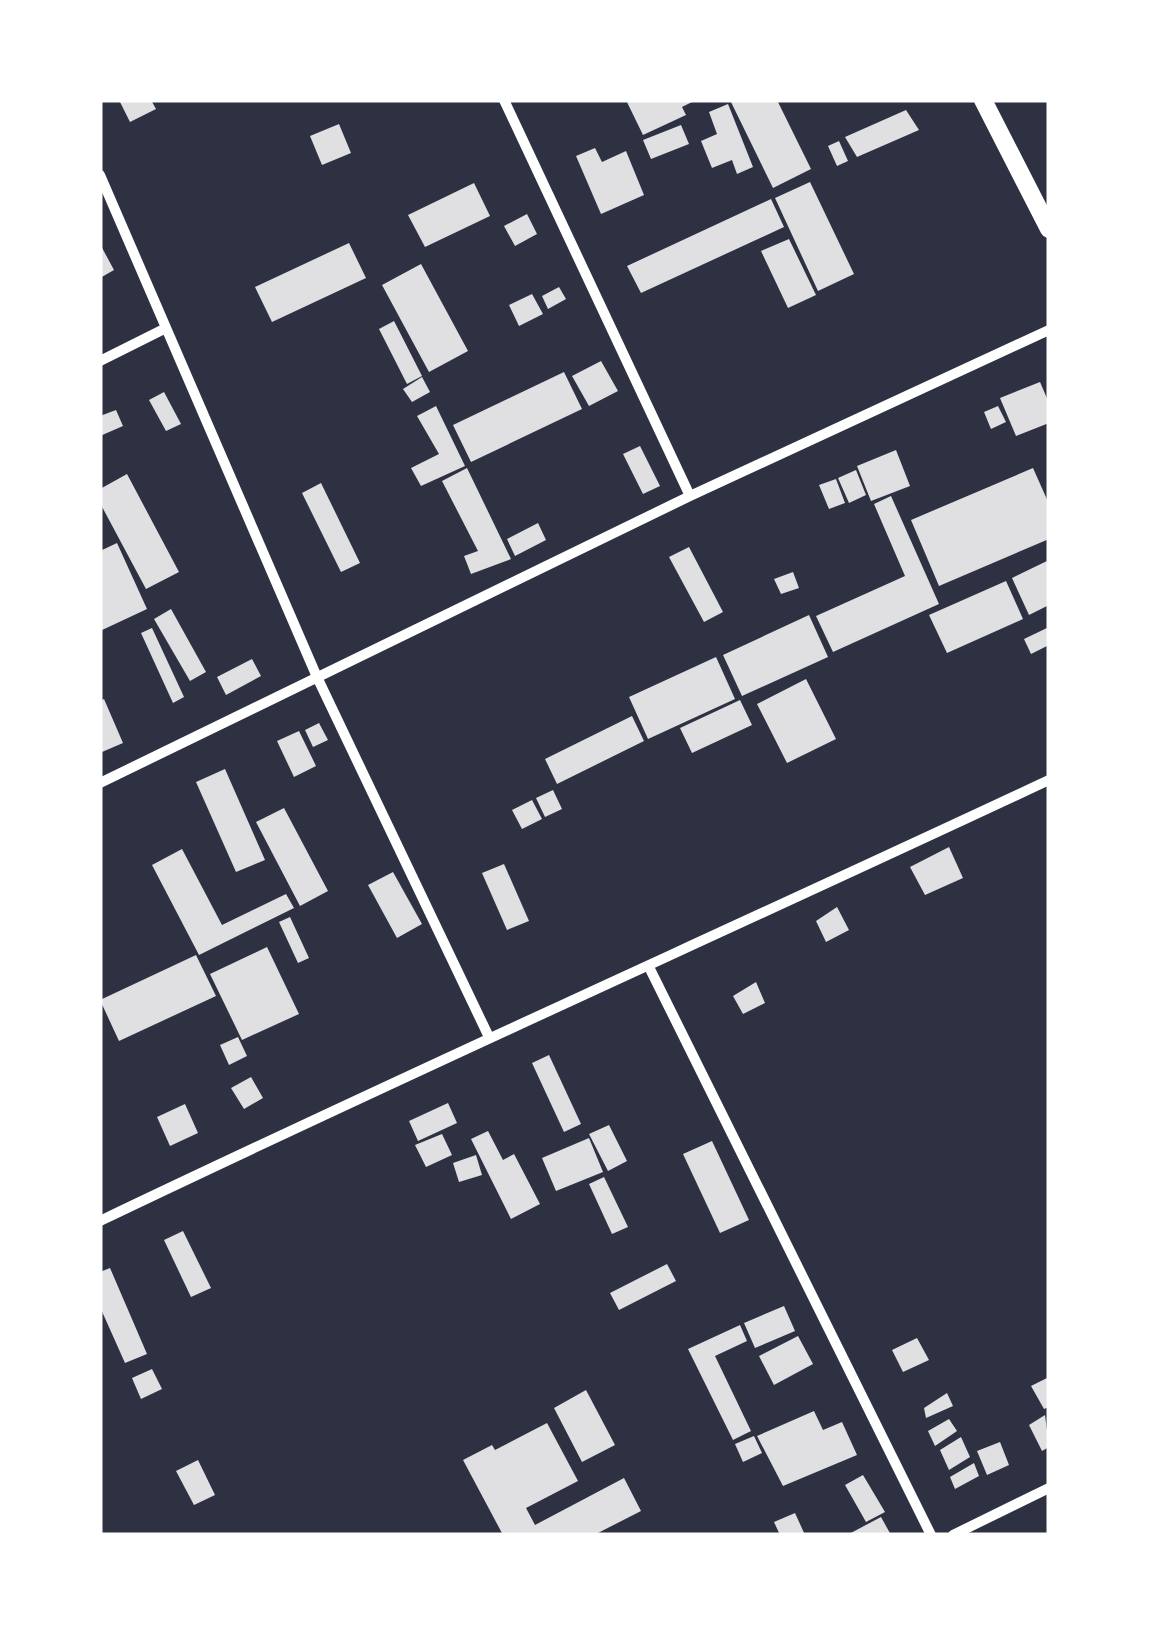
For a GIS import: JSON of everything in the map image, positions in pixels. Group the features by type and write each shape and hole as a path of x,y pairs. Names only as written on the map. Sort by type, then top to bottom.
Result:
{"street":[{"path":"504,100 690,496"},
{"path":"983,100 1049,228"},
{"path":"100,175 317,677 488,1035"},
{"path":"100,361 164,330"},
{"path":"100,783 690,496 1049,330"},
{"path":"100,1220 488,1035 648,967 1049,780"},
{"path":"648,967 931,1535"},
{"path":"952,1535 1049,1488"}],"building":[{"path":"119,100 151,100 156,109 130,122"},
{"path":"626,100 696,100 682,107 686,115 643,135"},
{"path":"730,100 777,100 811,169 773,188"},
{"path":"728,104 753,167 737,174 732,160 712,168 701,141 717,134 709,112"},
{"path":"906,110 919,130 857,157 845,137"},
{"path":"339,124 351,153 322,165 310,136"},
{"path":"681,125 689,144 651,159 643,140"},
{"path":"839,141 848,161 837,166 828,146"},
{"path":"595,148 602,162 626,151 644,195 601,214 576,156"},
{"path":"810,182 854,274 818,291 775,198"},
{"path":"474,183 490,216 425,247 408,215"},
{"path":"771,199 784,227 641,293 627,266"},
{"path":"527,214 537,234 515,246 504,226"},
{"path":"789,239 816,295 788,308 761,251"},
{"path":"349,243 366,278 272,322 255,287"},
{"path":"100,244 114,270 100,278"},
{"path":"421,264 468,351 429,372 382,285"},
{"path":"559,287 566,299 548,309 542,296"},
{"path":"532,294 543,314 519,326 509,305"},
{"path":"394,321 422,376 407,384 379,329"},
{"path":"601,361 618,391 589,406 572,376"},
{"path":"564,372 582,409 471,462 453,425"},
{"path":"422,377 430,392 412,402 403,389"},
{"path":"1040,382 1049,403 1049,423 1016,436 1000,398"},
{"path":"164,392 181,424 166,431 149,400"},
{"path":"436,406 465,466 421,486 411,468 439,454 417,416"},
{"path":"998,406 1006,422 991,429 984,412"},
{"path":"116,410 123,426 100,436 100,416"},
{"path":"640,446 660,486 643,494 623,454"},
{"path":"896,450 910,486 871,501 857,466"},
{"path":"467,468 511,559 471,574 464,556 478,551 442,481"},
{"path":"1033,468 1049,504 1049,539 939,586 911,520"},
{"path":"856,470 866,495 849,503 838,478"},
{"path":"127,474 179,572 146,589 100,503 100,489"},
{"path":"836,479 845,503 829,509 819,485"},
{"path":"321,483 360,563 341,572 302,493"},
{"path":"891,496 939,604 833,652 816,616 905,576 874,504"},
{"path":"538,523 546,540 515,556 507,539"},
{"path":"117,543 147,609 100,631 100,551"},
{"path":"689,547 723,612 704,622 669,557"},
{"path":"1049,560 1049,605 1029,615 1012,578"},
{"path":"793,572 799,588 781,594 774,579"},
{"path":"1006,581 1023,619 947,653 929,615"},
{"path":"171,609 206,672 190,681 154,619"},
{"path":"809,615 828,657 742,696 723,655"},
{"path":"1049,627 1049,645 1031,654 1024,639"},
{"path":"152,628 184,697 173,703 141,633"},
{"path":"716,657 735,699 648,739 629,697"},
{"path":"252,659 261,676 226,695 217,677"},
{"path":"806,679 836,739 787,763 757,704"},
{"path":"104,699 123,743 102,752 100,701"},
{"path":"740,700 752,725 692,753 680,728"},
{"path":"632,716 644,741 557,784 545,759"},
{"path":"319,723 328,740 313,747 305,730"},
{"path":"299,731 316,766 294,777 277,741"},
{"path":"225,769 265,860 236,872 196,782"},
{"path":"553,790 562,809 545,817 536,798"},
{"path":"532,800 542,819 522,829 512,810"},
{"path":"284,808 328,891 300,906 256,822"},
{"path":"949,847 963,878 925,895 910,867"},
{"path":"182,849 222,925 286,894 294,908 199,955 152,865"},
{"path":"504,864 529,921 507,930 482,873"},
{"path":"393,872 422,924 397,938 368,885"},
{"path":"837,907 849,930 826,942 816,921"},
{"path":"290,917 309,958 298,963 279,922"},
{"path":"267,947 299,1014 242,1040 210,974"},
{"path":"196,955 216,996 119,1041 100,1000"},
{"path":"756,982 765,1003 743,1014 733,996"},
{"path":"238,1037 247,1056 229,1065 220,1045"},
{"path":"549,1055 581,1124 564,1132 532,1063"},
{"path":"251,1077 263,1098 244,1109 231,1088"},
{"path":"448,1103 457,1123 418,1141 409,1121"},
{"path":"185,1104 198,1133 170,1146 157,1117"},
{"path":"609,1125 627,1161 608,1171 589,1134"},
{"path":"488,1131 503,1160 514,1154 540,1204 511,1219 471,1139"},
{"path":"442,1134 452,1155 426,1167 415,1145"},
{"path":"589,1138 603,1172 556,1191 542,1158"},
{"path":"712,1141 749,1220 720,1233 683,1154"},
{"path":"476,1155 482,1175 459,1182 453,1163"},
{"path":"604,1177 628,1227 612,1234 589,1184"},
{"path":"183,1231 211,1288 191,1297 164,1240"},
{"path":"667,1264 676,1281 619,1310 610,1293"},
{"path":"110,1268 147,1354 125,1363 100,1307 100,1272"},
{"path":"784,1306 795,1331 755,1348 744,1323"},
{"path":"740,1325 747,1341 715,1356 751,1431 733,1440 688,1349"},
{"path":"798,1336 813,1364 774,1385 759,1356"},
{"path":"917,1338 929,1360 903,1372 892,1350"},
{"path":"152,1369 162,1389 141,1399 132,1378"},
{"path":"1049,1377 1049,1407 1044,1409 1031,1386"},
{"path":"586,1390 615,1445 582,1462 554,1408"},
{"path":"947,1393 953,1406 926,1418 924,1408"},
{"path":"814,1411 823,1430 842,1422 857,1455 783,1486 757,1436"},
{"path":"1045,1415 1049,1447 1042,1451 1029,1425"},
{"path":"949,1419 957,1431 935,1446 928,1431"},
{"path":"547,1423 578,1481 526,1508 535,1525 624,1478 641,1511 594,1535 503,1535 463,1460 492,1445 495,1450"},
{"path":"754,1436 762,1453 743,1462 735,1444"},
{"path":"961,1437 970,1457 949,1470 940,1450"},
{"path":"1000,1442 1009,1465 987,1475 977,1451"},
{"path":"198,1460 215,1495 194,1505 176,1471"},
{"path":"974,1463 979,1476 955,1489 950,1477"},
{"path":"863,1475 885,1512 866,1522 845,1485"},
{"path":"795,1513 805,1535 780,1535 774,1522"},
{"path":"881,1517 891,1535 847,1535"}]}
